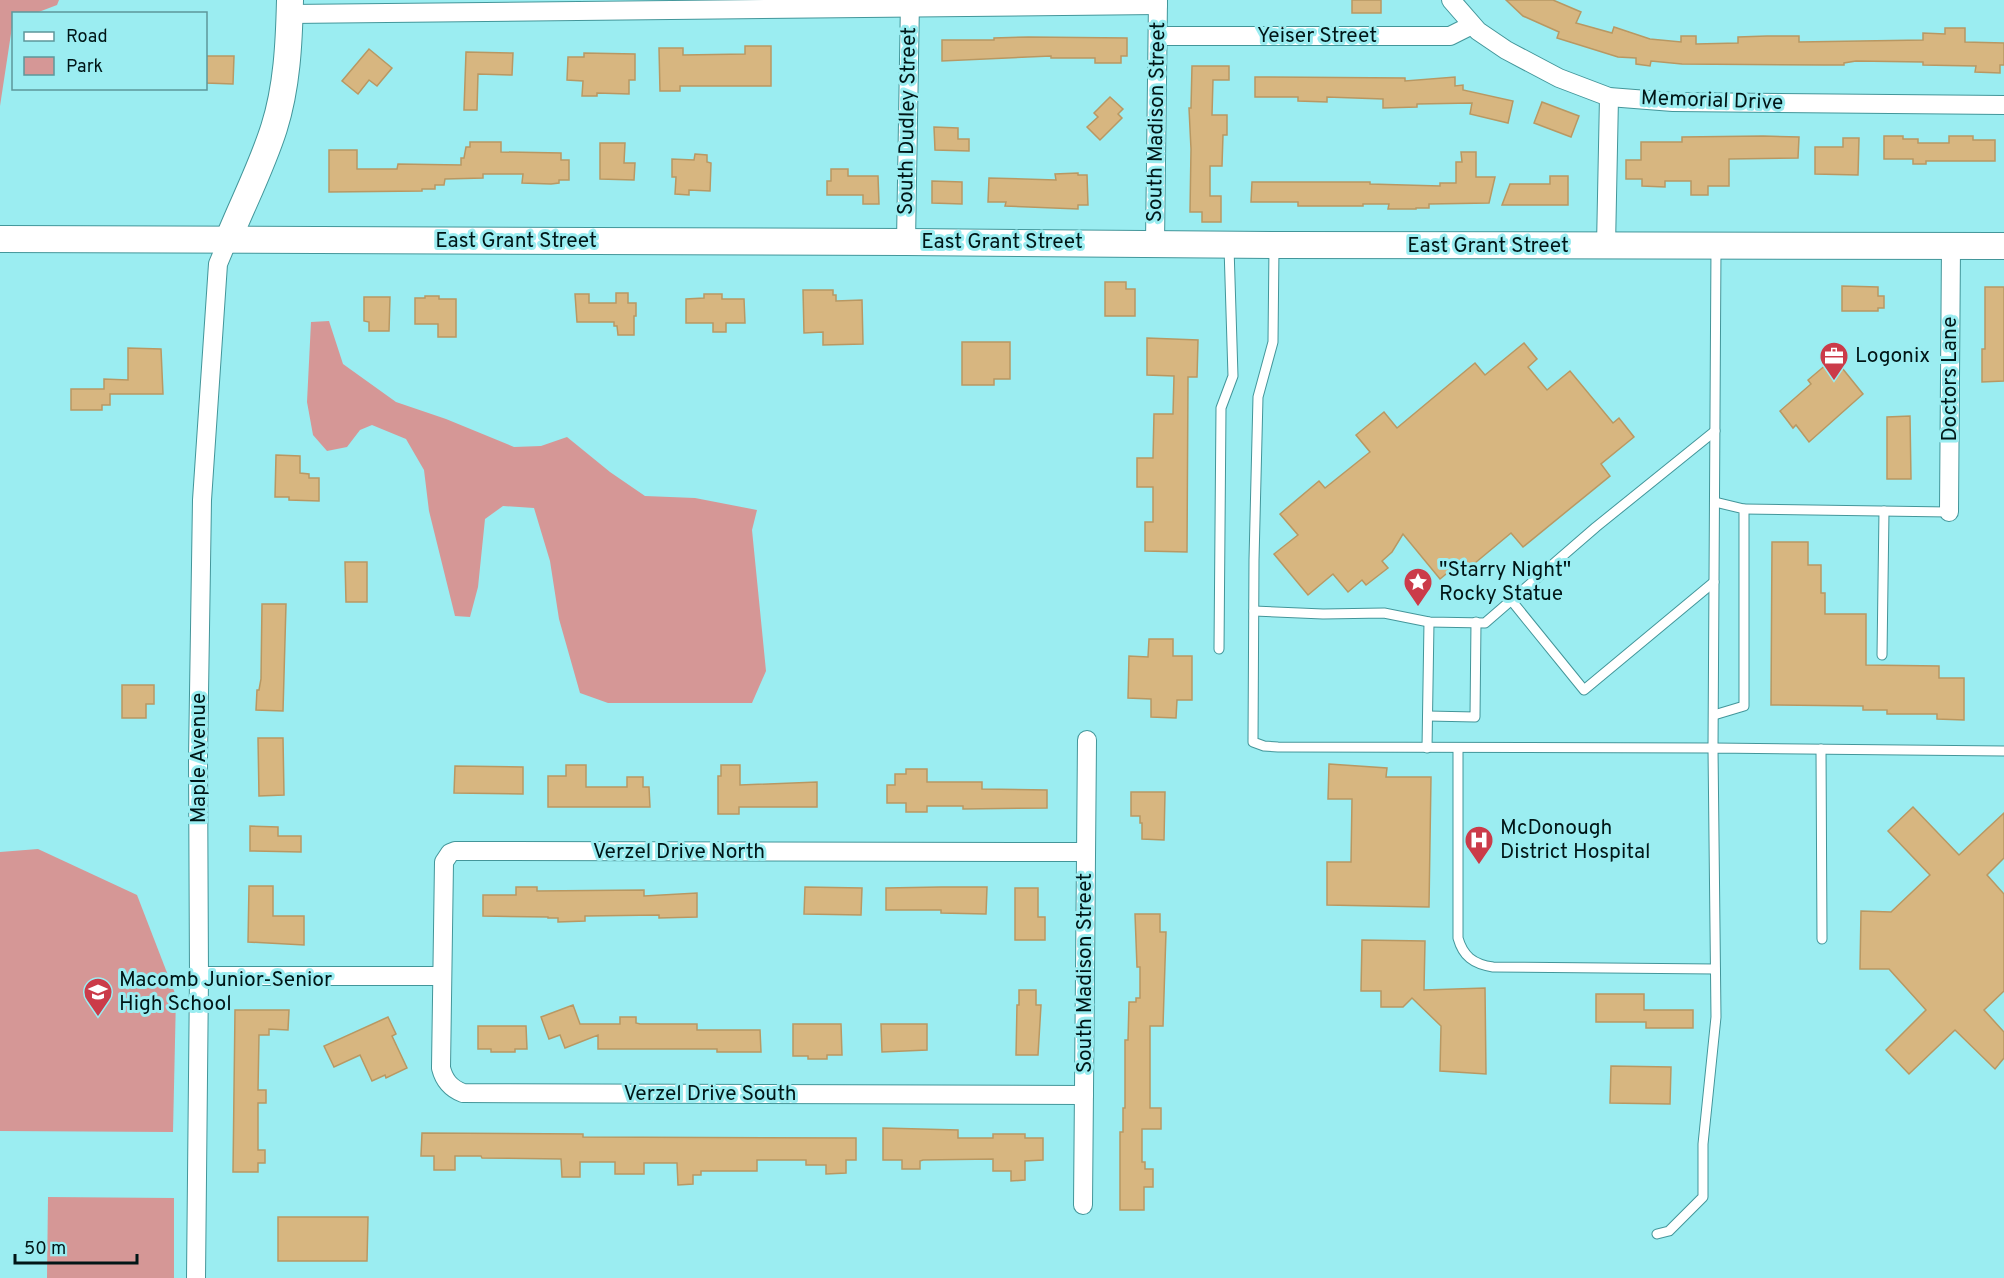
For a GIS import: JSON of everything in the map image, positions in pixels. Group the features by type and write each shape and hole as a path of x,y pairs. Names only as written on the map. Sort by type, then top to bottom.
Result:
{"main road":[{"path":"228,240 274,129 286,72 289,7"},
{"name":"East Grant Street","path":"0,239 2004,246"}],"street":[{"name":"Memorial Drive","path":"1451,0 1472,25 1487,38 1535,67 1610,97 1673,102 2004,105"},
{"name":"South Dudley Street","path":"906,242 910,3"},
{"path":"289,7 1158,3"},
{"name":"South Madison Street","path":"1155,243 1158,3"},
{"name":"Yeiser Street","path":"1158,36 1450,36 1472,25"},
{"path":"1606,246 1610,97"},
{"name":"Maple Avenue","path":"196,1278 199,976 198,758 202,500 218,264 228,240"},
{"name":"Doctors Lane","path":"1949,512 1951,246"},
{"name":"South Madison Street","path":"1083,1205 1088,740"},
{"name":"Verzel Drive North","path":"441,976 444,862 450,853 455,851 1086,852"},
{"path":"199,976 441,976"},
{"name":"Verzel Drive South","path":"441,976 441,1068 450,1086 463,1093 1084,1095"}],"lane":[{"path":"1219,649 1221,408 1233,376 1229,244"},
{"path":"1274,245 1273,342 1258,397 1254,742 1264,746 1278,747 2004,751"},
{"path":"1657,1234 1669,1231 1704,1197 1703,1144 1716,1017 1713,748 1716,245"},
{"path":"1254,611 1323,614 1384,613 1429,622 1485,623 1587,534 1715,431"},
{"path":"1715,502 1744,509 1949,512"},
{"path":"1714,715 1744,706 1744,509"},
{"path":"1882,655 1884,511"},
{"path":"1511,600 1584,690 1714,582"},
{"path":"1427,748 1429,622"},
{"path":"1428,716 1475,717 1476,622"},
{"path":"1458,748 1458,938 1461,950 1470,960 1493,967 1715,969"},
{"path":"1821,749 1822,939"}],"green space":[{"path":"0,0 59,0 57,5 39,12 12,12 12,27 0,106"},
{"path":"329,321 343,364 396,402 446,419 514,447 541,446 567,437 610,472 645,496 695,498 757,510 752,530 766,671 752,703 608,703 580,693 559,619 550,561 534,508 503,506 485,519 478,587 470,617 455,616 429,511 424,470 406,439 372,425 360,430 347,447 327,451 313,435 307,402 311,322"},
{"path":"38,849 137,895 176,996 173,1132 0,1131 0,852"},
{"path":"48,1197 174,1198 174,1278 47,1278"}],"building":[{"path":"1352,0 1381,0 1381,13 1352,13"},
{"path":"1506,0 1553,0 1581,12 1576,23 1612,33 1614,27 1650,39 1681,42 1681,36 1696,36 1696,44 1738,43 1738,37 1767,36 1799,36 1799,42 1923,40 1923,33 1945,34 1945,28 1965,28 1965,42 2004,43 2004,65 2000,65 2000,73 1975,72 1976,66 1923,65 1923,62 1856,61 1844,63 1844,65 1824,65 1682,64 1651,61 1650,66 1636,64 1636,58 1618,57 1557,38 1559,32 1523,16"},
{"path":"1029,37 1127,38 1127,56 1121,56 1121,63 1095,63 1095,58 1051,58 1051,56 942,61 942,40"},
{"path":"745,46 771,46 771,86 680,86 680,91 660,91 659,48 683,48 683,55 745,54"},
{"path":"369,49 392,68 377,86 369,80 358,94 342,81"},
{"path":"466,52 513,53 512,75 478,74 477,110 464,110"},
{"path":"584,53 635,54 635,80 629,80 629,94 597,93 597,96 582,96 583,81 567,80 568,57 584,57"},
{"path":"207,56 234,56 233,84 207,83"},
{"path":"1192,66 1229,66 1229,80 1213,80 1212,115 1227,115 1227,135 1223,135 1222,166 1210,166 1210,196 1221,196 1221,222 1202,222 1202,212 1190,212 1189,108 1191,108"},
{"path":"1255,77 1405,78 1405,81 1455,77 1455,86 1463,85 1463,90 1513,101 1508,123 1470,114 1472,103 1417,104 1417,107 1383,108 1383,99 1327,97 1327,102 1298,101 1298,97 1255,97"},
{"path":"1110,97 1123,109 1118,114 1122,118 1100,140 1087,127 1098,117 1094,113"},
{"path":"1542,102 1579,116 1571,137 1534,123"},
{"path":"934,127 958,128 958,139 969,139 969,151 935,150"},
{"path":"1884,136 1918,139 1918,143 1949,143 1949,136 1973,136 1973,140 1995,140 1995,161 1926,161 1926,164 1913,164 1913,159 1884,159"},
{"path":"1682,137 1799,137 1798,158 1729,159 1729,186 1708,186 1708,195 1691,195 1691,181 1665,181 1665,187 1642,186 1642,179 1626,179 1626,160 1641,160 1641,142 1682,142"},
{"path":"1843,138 1859,138 1858,175 1815,174 1815,147 1843,147"},
{"path":"470,142 501,142 501,152 561,153 561,160 569,160 569,180 559,180 559,183 551,184 522,183 523,174 483,174 483,178 445,179 444,185 435,185 435,189 422,189 422,191 329,192 329,150 357,150 357,169 397,169 398,164 461,165 461,158 464,158 466,147 470,147"},
{"path":"600,143 625,143 624,163 635,163 634,180 600,179"},
{"path":"1461,152 1476,152 1476,177 1495,177 1489,203 1429,204 1429,208 1388,209 1389,204 1298,206 1298,202 1251,202 1252,182 1370,182 1370,184 1440,186 1440,183 1456,183 1456,162 1462,162"},
{"path":"695,154 707,155 707,162 711,163 710,191 689,190 689,195 675,194 676,177 672,177 672,159 694,160"},
{"path":"831,169 848,169 848,176 878,176 879,204 863,204 863,195 827,195 827,181 831,181"},
{"path":"1078,173 1078,175 1087,175 1088,205 1078,205 1078,209 1005,206 1006,202 988,202 989,178 1056,180 1055,174"},
{"path":"1550,176 1568,176 1568,205 1502,205 1510,184 1550,184"},
{"path":"932,181 962,182 962,204 932,203"},
{"path":"1105,282 1126,282 1126,289 1135,289 1135,316 1105,316"},
{"path":"1842,286 1878,287 1878,296 1884,296 1884,308 1878,308 1878,311 1842,311"},
{"path":"1985,287 2004,287 2004,381 1982,382 1982,349 1985,349"},
{"path":"803,290 833,290 836,301 862,300 863,344 823,345 823,332 804,333"},
{"path":"616,293 628,293 628,303 636,303 634,335 618,335 614,322 577,322 575,294 589,294 589,303 616,303"},
{"path":"704,294 722,294 722,299 744,299 745,323 726,323 726,332 713,332 713,323 686,323 686,299 704,298"},
{"path":"425,296 456,299 456,337 438,337 438,324 415,324 415,298 425,298"},
{"path":"364,297 390,297 389,331 369,331 369,322 364,321"},
{"path":"1147,338 1198,340 1197,377 1188,377 1187,552 1145,551 1145,522 1153,522 1153,487 1137,487 1137,458 1153,458 1154,414 1173,414 1174,376 1147,375"},
{"path":"962,342 1010,342 1010,379 994,379 994,385 962,385"},
{"path":"1524,343 1537,359 1528,367 1547,390 1570,371 1613,423 1619,418 1634,437 1601,464 1610,476 1523,547 1511,533 1469,568 1463,560 1440,579 1403,534 1392,552 1382,561 1388,568 1366,585 1362,580 1348,592 1333,574 1308,595 1274,554 1298,535 1280,514 1319,481 1325,488 1370,452 1356,435 1384,412 1397,428 1475,363 1485,375"},
{"path":"128,348 161,349 163,394 110,394 110,405 102,405 102,410 71,410 71,389 104,389 104,379 128,380"},
{"path":"1834,358 1863,394 1809,442 1796,425 1793,428 1780,411 1811,384 1808,380"},
{"path":"1910,416 1911,479 1887,479 1887,417"},
{"path":"276,455 300,456 300,473 309,474 309,478 319,478 319,501 275,497"},
{"path":"1772,542 1808,542 1808,565 1821,565 1821,593 1825,593 1825,614 1866,614 1866,665 1939,666 1939,678 1964,678 1964,720 1937,719 1937,714 1887,714 1887,710 1863,710 1863,706 1771,705"},
{"path":"345,562 367,562 367,602 346,602"},
{"path":"262,604 286,604 283,711 256,710 257,690 259,690 261,679"},
{"path":"1149,639 1173,639 1173,656 1192,656 1192,700 1177,700 1176,718 1151,717 1151,699 1128,698 1129,656 1148,657"},
{"path":"122,685 154,685 154,704 146,704 146,718 122,718"},
{"path":"258,738 283,738 284,795 259,796"},
{"path":"1329,764 1387,768 1386,777 1431,777 1429,907 1327,905 1327,862 1351,862 1352,799 1328,799"},
{"path":"566,765 586,765 586,787 627,787 627,777 643,777 643,787 649,787 650,807 548,807 548,776 566,776"},
{"path":"721,765 740,765 740,785 817,782 817,807 739,807 739,814 718,814 718,776 721,776"},
{"path":"455,766 523,767 523,794 454,793"},
{"path":"906,769 927,769 927,782 982,782 982,789 1047,790 1047,808 963,809 963,806 927,806 927,812 906,812 906,803 887,803 887,785 895,785 895,774 906,774"},
{"path":"1131,792 1165,792 1164,840 1142,839 1140,816 1131,816"},
{"path":"1913,807 1959,855 2004,813 2004,858 1987,875 2004,894 2004,991 1984,1010 2004,1032 2004,1058 1995,1069 1955,1030 1909,1074 1886,1050 1926,1010 1889,969 1860,969 1861,911 1891,912 1930,875 1888,831"},
{"path":"250,826 278,827 278,836 301,836 301,852 250,851"},
{"path":"249,886 273,886 273,916 304,916 304,945 248,942"},
{"path":"516,887 537,887 537,891 644,890 644,896 697,893 697,917 585,916 585,921 558,922 558,918 548,917 483,916 483,895 516,895"},
{"path":"805,887 862,888 861,915 804,914"},
{"path":"987,887 986,914 941,913 941,910 886,910 886,888"},
{"path":"1015,888 1038,888 1038,917 1045,917 1045,940 1015,940"},
{"path":"1135,914 1160,914 1160,932 1166,932 1163,1026 1150,1026 1150,1108 1161,1108 1161,1129 1142,1129 1142,1162 1145,1162 1145,1169 1153,1169 1153,1187 1144,1187 1144,1210 1120,1210 1120,1132 1123,1132 1123,1108 1125,1108 1125,1040 1128,1040 1129,1002 1136,1002 1136,998 1140,998 1140,967 1137,967"},
{"path":"1362,940 1425,941 1424,990 1485,988 1486,1074 1440,1071 1441,1026 1412,998 1403,1007 1381,1007 1381,991 1361,991"},
{"path":"1019,990 1036,990 1036,1005 1041,1005 1038,1055 1016,1055"},
{"path":"1596,994 1644,994 1644,1010 1693,1010 1693,1028 1646,1028 1646,1022 1596,1022"},
{"path":"573,1005 580,1024 620,1024 620,1017 636,1017 636,1023 640,1024 697,1024 697,1030 760,1030 761,1052 717,1052 717,1049 598,1049 598,1035 565,1048 560,1035 549,1039 541,1017"},
{"path":"235,1010 289,1010 288,1030 269,1029 269,1035 259,1035 258,1090 266,1090 266,1103 258,1103 258,1150 265,1150 265,1163 258,1163 258,1172 233,1172"},
{"path":"388,1017 396,1034 392,1036 407,1068 386,1078 385,1075 372,1081 360,1055 334,1067 324,1046"},
{"path":"793,1024 841,1024 842,1055 827,1055 827,1059 793,1056"},
{"path":"881,1024 927,1024 927,1050 882,1052"},
{"path":"478,1026 526,1026 527,1049 515,1049 515,1052 491,1052 491,1049 478,1049"},
{"path":"1611,1066 1671,1067 1670,1104 1610,1103"},
{"path":"883,1128 958,1130 958,1138 993,1138 993,1134 1025,1134 1025,1138 1043,1138 1043,1160 1025,1161 1025,1180 1011,1181 1011,1171 993,1171 993,1159 923,1160 920,1161 920,1169 902,1169 902,1160 883,1160"},
{"path":"422,1133 583,1134 583,1137 856,1138 856,1160 846,1160 846,1173 826,1174 826,1165 806,1165 806,1160 757,1160 757,1171 701,1171 701,1175 693,1175 693,1184 678,1185 677,1163 644,1163 644,1174 615,1174 615,1162 580,1162 580,1177 562,1177 561,1159 455,1156 455,1170 434,1170 434,1156 421,1156"},
{"path":"278,1217 368,1217 367,1261 278,1261"}],"place":[{"name":"Logonix","path":"1834,382"},
{"name":"\"Starry Night\" Rocky Statue","path":"1418,608"},
{"name":"McDonough District Hospital","path":"1479,866"},
{"name":"Macomb Junior-Senior High School","path":"98,1018"}]}
